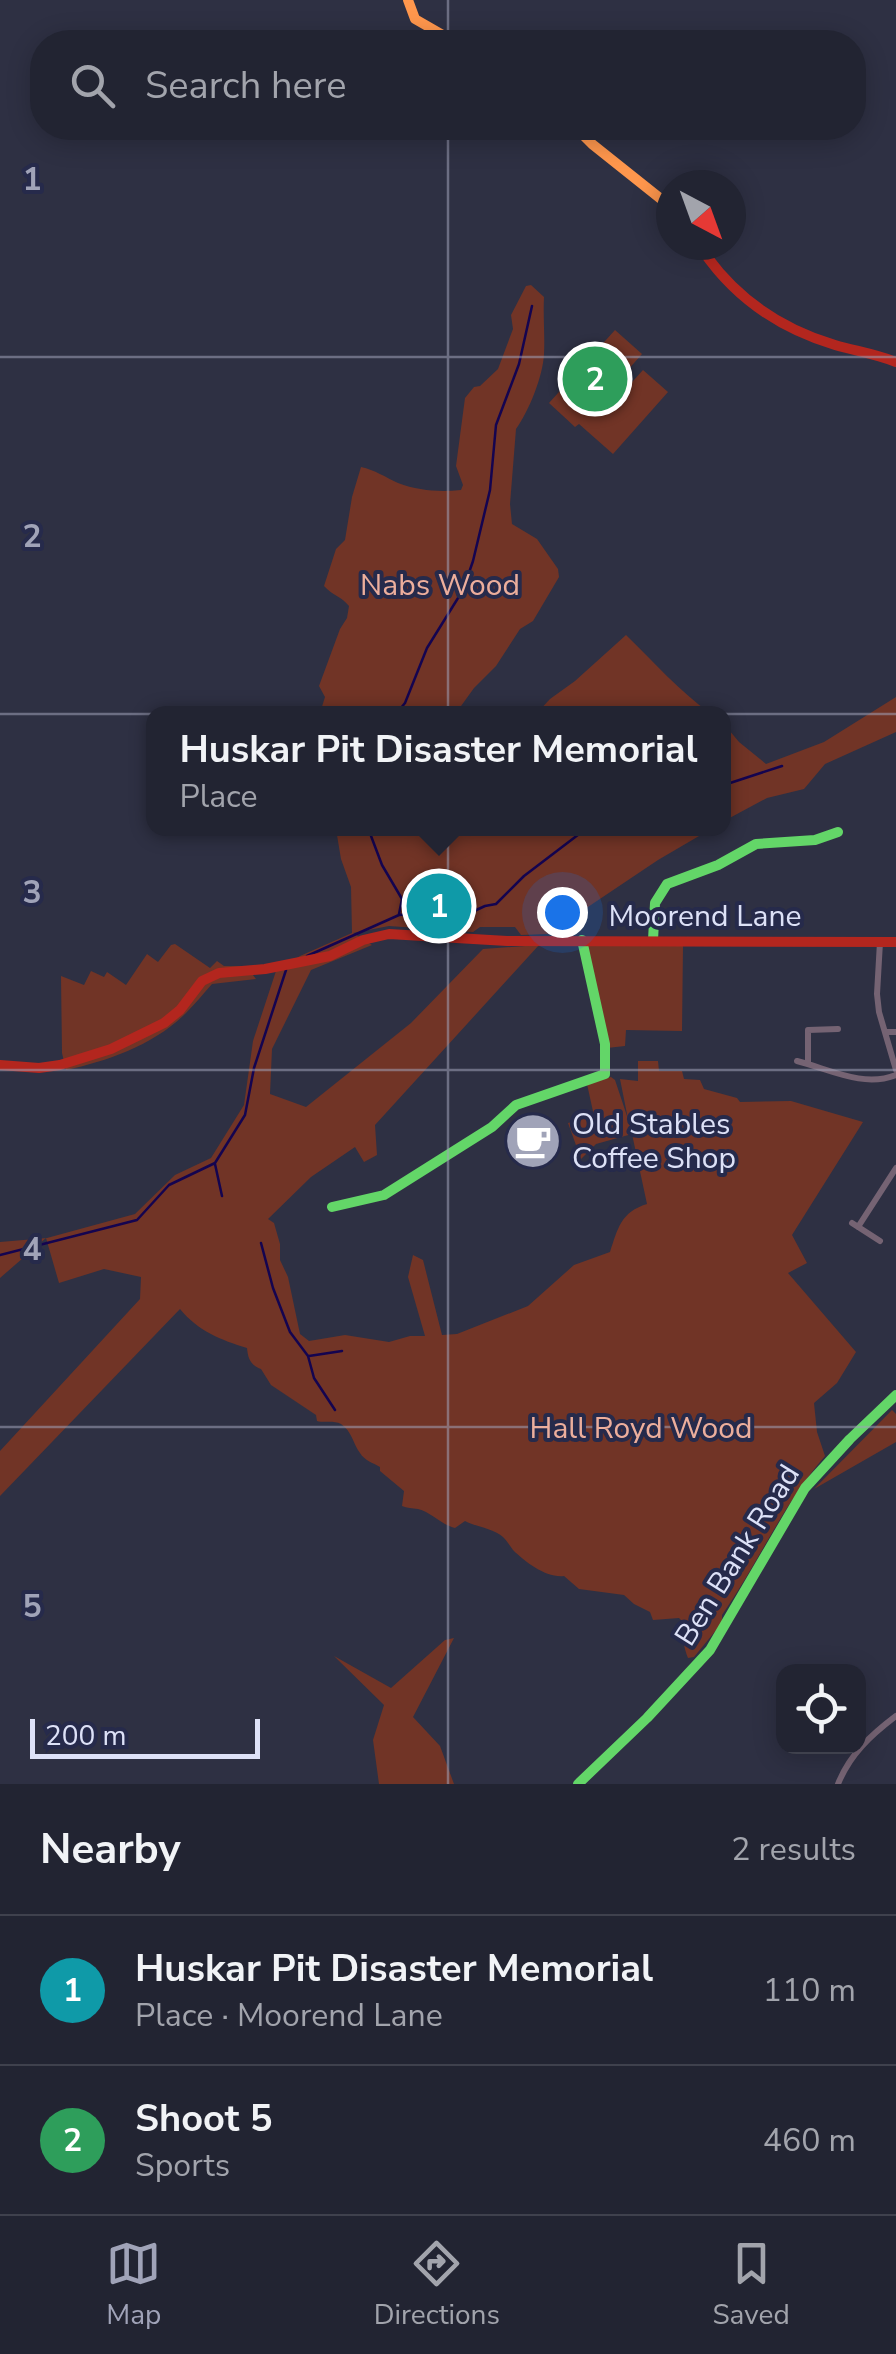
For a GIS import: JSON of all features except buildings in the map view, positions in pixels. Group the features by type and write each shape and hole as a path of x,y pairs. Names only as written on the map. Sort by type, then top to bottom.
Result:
{"street":[{"path":"397,0 407,0 415,19 434,30"},
{"path":"587,140 656,195"},
{"path":"708,260 737,294 788,327 896,362"},
{"path":"654,940 655,903 667,884 718,865 756,844 815,840 838,832"},
{"name":"Moorend Lane","path":"0,1064 39,1068 60,1065 111,1048 164,1023 180,1010 202,981 219,973 265,969 330,956 363,940 389,934 484,940 896,942"},
{"path":"332,1207 384,1195 492,1127 516,1105 606,1074 582,940"},
{"path":"797,1061 864,1080 891,1078 896,1073 879,1012 880,942"},
{"path":"808,1064 808,1030 838,1029"},
{"path":"886,1032 896,1032"},
{"path":"877,1236 855,1225 896,1168"},
{"name":"Ben Bank Road","path":"578,1784 710,1650 805,1488 896,1395"},
{"path":"838,1784 846,1765 862,1745 896,1716"}],"green space":[{"name":"Nabs Wood","path":"531,285 544,297 544,354 534,393 516,429 512,524 537,539 558,569 559,577 533,621 520,629 496,666 461,706 322,706 325,697 319,686 349,606 324,586 336,549 345,540 361,467 414,488 461,490 456,466 465,398 498,369 513,329 511,315 526,286"},
{"path":"615,330 642,354 595,407 603,414 643,370 668,392 613,454 549,403"},
{"path":"626,635 701,706 544,706"},
{"path":"896,697 896,732 825,764 804,789 767,798 731,817 731,732 766,764 824,742"},
{"name":"Hall Royd Wood","path":"337,836 699,836 570,919 569,933 521,935 515,927 480,927 473,932 389,926 353,933 372,945 311,970 272,1049 270,1094 306,1107 411,1023 483,949 539,945 375,1125 377,1155 364,1162 355,1147 311,1177 268,1219 274,1223 280,1244 280,1260 288,1277 300,1334 309,1341 345,1335 389,1342 425,1336 408,1277 413,1255 423,1260 442,1335 457,1334 528,1306 574,1265 610,1252 626,1216 647,1204 632,1134 596,1144 581,1159 568,1123 594,1116 587,1084 611,1077 628,1119 620,1079 638,1081 638,1061 658,1061 659,1071 682,1071 684,1079 700,1080 704,1089 740,1102 791,1101 863,1122 792,1235 807,1263 788,1273 856,1352 837,1383 814,1403 825,1456 783,1514 722,1615 722,1623 694,1657 688,1658 683,1622 679,1618 653,1620 650,1612 624,1595 579,1589 564,1576 536,1568 494,1532 465,1521 455,1528 423,1511 402,1506 404,1491 362,1455 345,1427 317,1421 316,1415 271,1385 261,1369 250,1361 247,1348 211,1334 180,1309 0,1496 0,1451 140,1299 141,1277 104,1269 59,1283 46,1238 135,1214 175,1175 211,1158 244,1105 253,1041 276,971 352,933 351,887"},
{"path":"175,944 210,968 217,961 224,966 246,966 256,979 212,984 186,1013 145,1043 66,1070 62,1053 61,976 84,985 91,971 104,977 107,972 126,985 147,954 158,962"},
{"path":"587,946 683,946 682,1031 626,1030 625,1046 607,1048"},
{"path":"46,1238 0,1278 0,1242"},
{"path":"892,1410 896,1414 896,1442 814,1489"},
{"path":"454,1638 413,1717 440,1746 454,1784 379,1784 373,1740 384,1705 334,1656 391,1688 445,1640"}],"waterway":[{"path":"403,706 427,648 463,590 473,561 490,490 496,425 519,364 532,306"},
{"path":"731,783 782,766"},
{"path":"371,836 402,899 399,914"},
{"path":"307,956 399,915 472,912 496,904 524,876 576,836"},
{"path":"0,1255 137,1220 169,1185 215,1163 245,1115 254,1068 286,970"},
{"path":"215,1164 222,1196"},
{"path":"261,1243 290,1332 308,1356 314,1378 335,1410"},
{"path":"309,1356 342,1351"}],"traffic: fast":[{"path":"653,940 655,903 667,884 718,865 756,844 815,840 838,832"},
{"path":"332,1207 384,1195 492,1127 516,1105 605,1074 605,1044 582,940"},
{"path":"578,1784 710,1650 805,1488 896,1395"}],"traffic: slow":[{"path":"408,0 415,19 434,30"},
{"path":"588,140 656,195"}],"traffic: jam":[{"path":"710,260 742,295 794,329 896,362"},
{"path":"0,1065 60,1065 111,1049 164,1023 180,1010 202,981 219,973 265,969 330,956 363,940 389,934 507,941 896,942"}],"place":[{"name":"Shoot 5","path":"595,379"},
{"name":"Huskar Pit Disaster Memorial","path":"439,906"},
{"name":"Old Stables Coffee Shop","path":"533,1141"}]}
